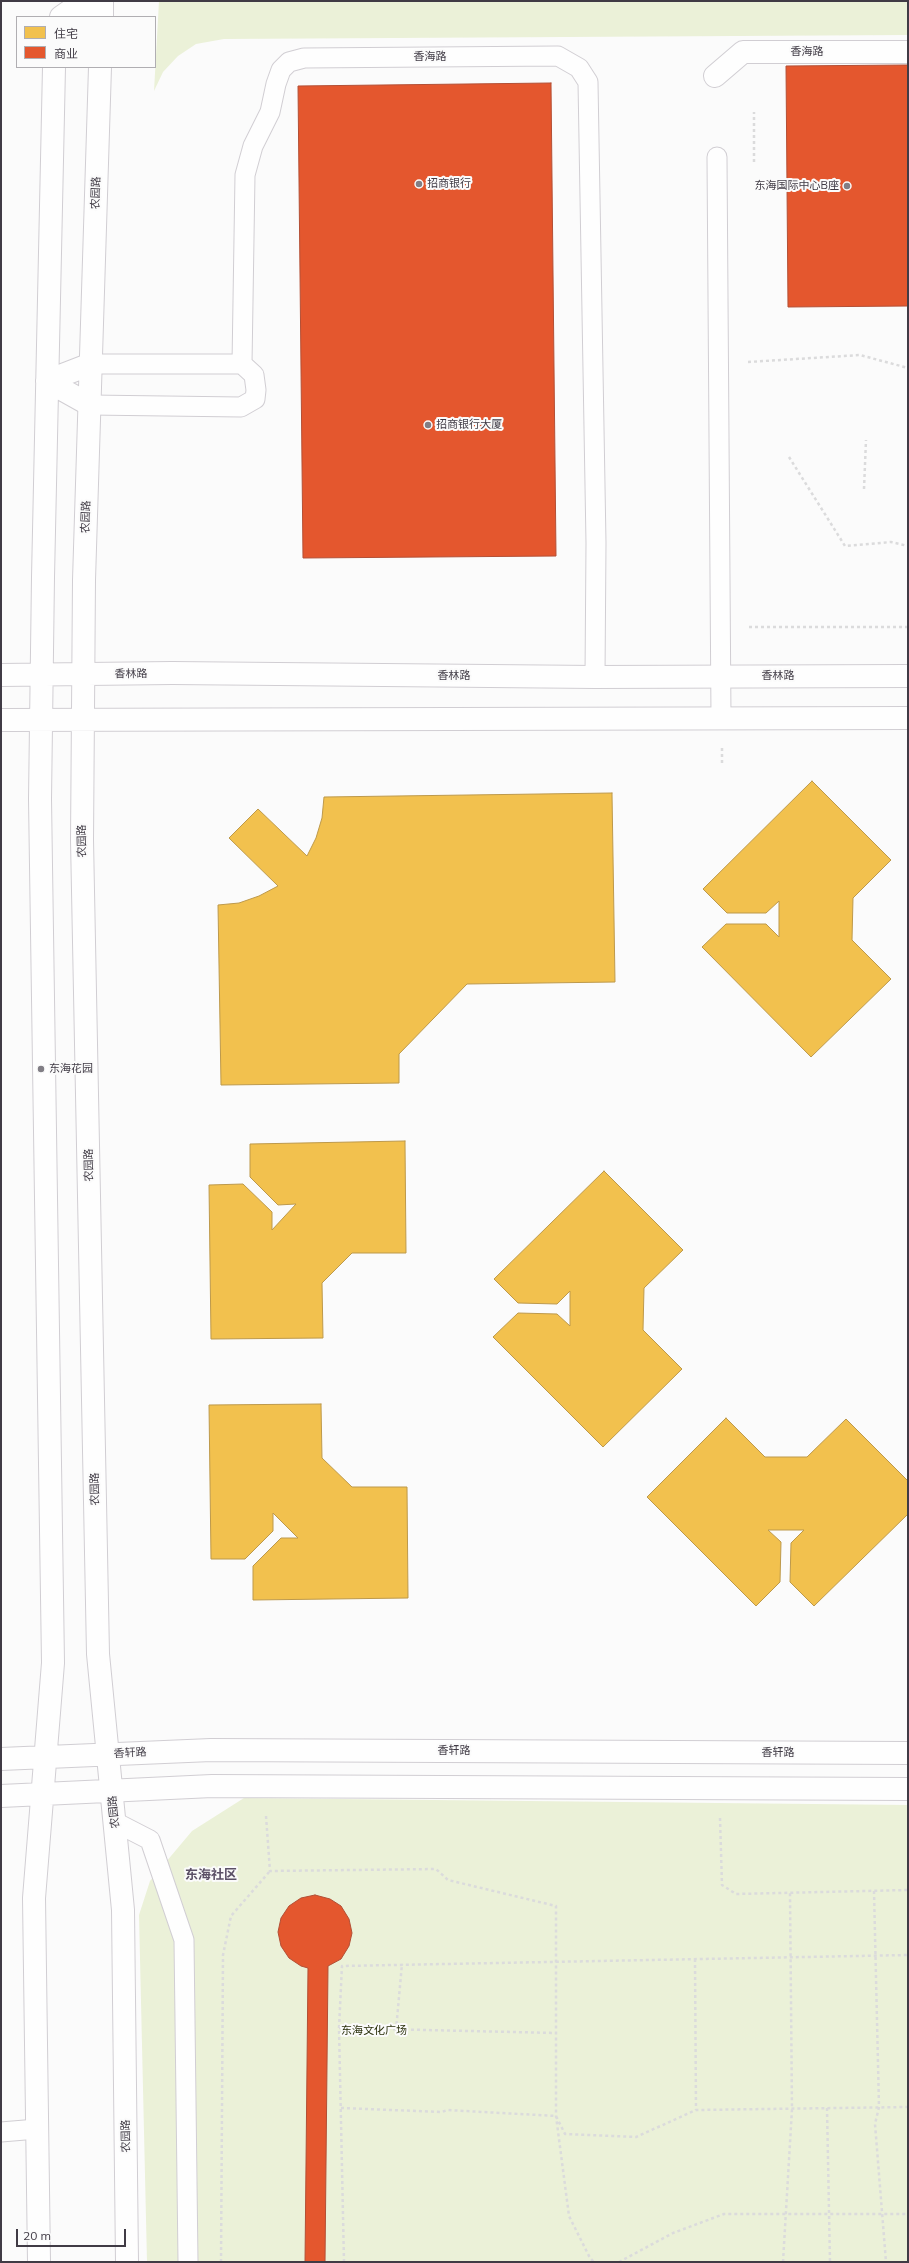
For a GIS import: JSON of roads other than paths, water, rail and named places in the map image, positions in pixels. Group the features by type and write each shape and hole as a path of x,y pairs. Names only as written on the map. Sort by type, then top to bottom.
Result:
{"main road":[{"path":"55,16 56,1"},
{"path":"102,1 102,16"},
{"path":"62,16 71,10 88,11 94,16"},
{"name":"香海路","path":"715,76 743,52 908,52"},
{"path":"39,2262 34,1898 53,1663 41,846 41,674 54,68"},
{"name":"农园路","path":"100,68 83,674 84,720 82,840 98,1654 123,1910 127,2262"},
{"path":"47,381 91,364"},
{"path":"47,381 90,405"},
{"name":"香林路","path":"1,675 83,674 595,677 908,676"},
{"path":"1,720 908,718"},
{"name":"香轩路","path":"1,1759 211,1750 908,1753"},
{"path":"1,1796 212,1786 908,1789"}],"lane":[{"name":"香海路","path":"242,364 245,175 254,146 263,130 270,112 276,84 281,70 289,62 304,58 558,56 579,68 588,82 596,543 595,677"},
{"path":"718,157 721,718"},
{"path":"90,405 241,408 255,399 256,390 254,375 242,364 91,364"},
{"path":"115,1822 150,1840 184,1940 188,2262"},
{"path":"1,2132 37,2129"}],"place":[{"name":"招商银行","path":"419,184"},
{"name":"东海国际中心B座","path":"847,186"},
{"name":"招商银行大厦","path":"428,425"},
{"name":"东海花园","path":"41,1069"}],"district":[{"name":"东海社区","path":"211,1875"}],"park label":[{"name":"东海文化广场","path":"374,2031"}]}
